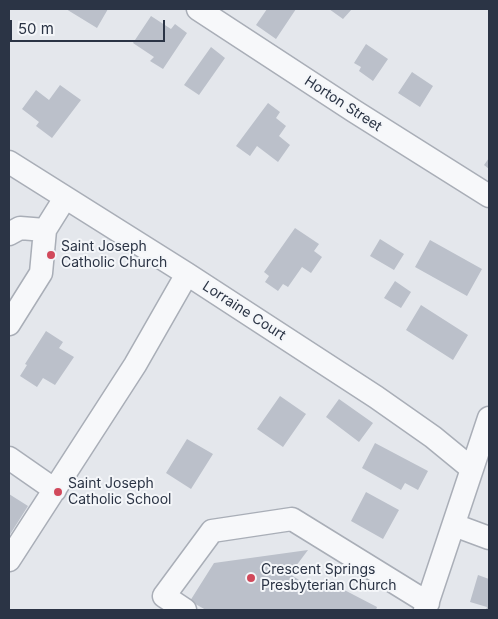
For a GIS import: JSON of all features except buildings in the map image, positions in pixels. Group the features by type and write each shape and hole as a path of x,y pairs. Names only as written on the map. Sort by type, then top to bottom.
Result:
{"street":[{"name":"Horton Street","path":"198,9 489,196"},
{"name":"Lorraine Court","path":"9,162 187,274 376,397 433,436 472,469"},
{"path":"9,324 41,273 45,230 65,198"},
{"path":"9,234 20,228 45,230"},
{"path":"9,560 135,365 187,274"},
{"path":"185,610 164,596 212,531 292,519 427,606 489,418"},
{"path":"9,458 55,490"},
{"path":"454,525 489,538"}],"place":[{"name":"Saint Joseph Catholic Church","path":"51,255"},
{"name":"Saint Joseph Catholic School","path":"58,492"},
{"name":"Crescent Springs Presbyterian Church","path":"251,578"}]}
